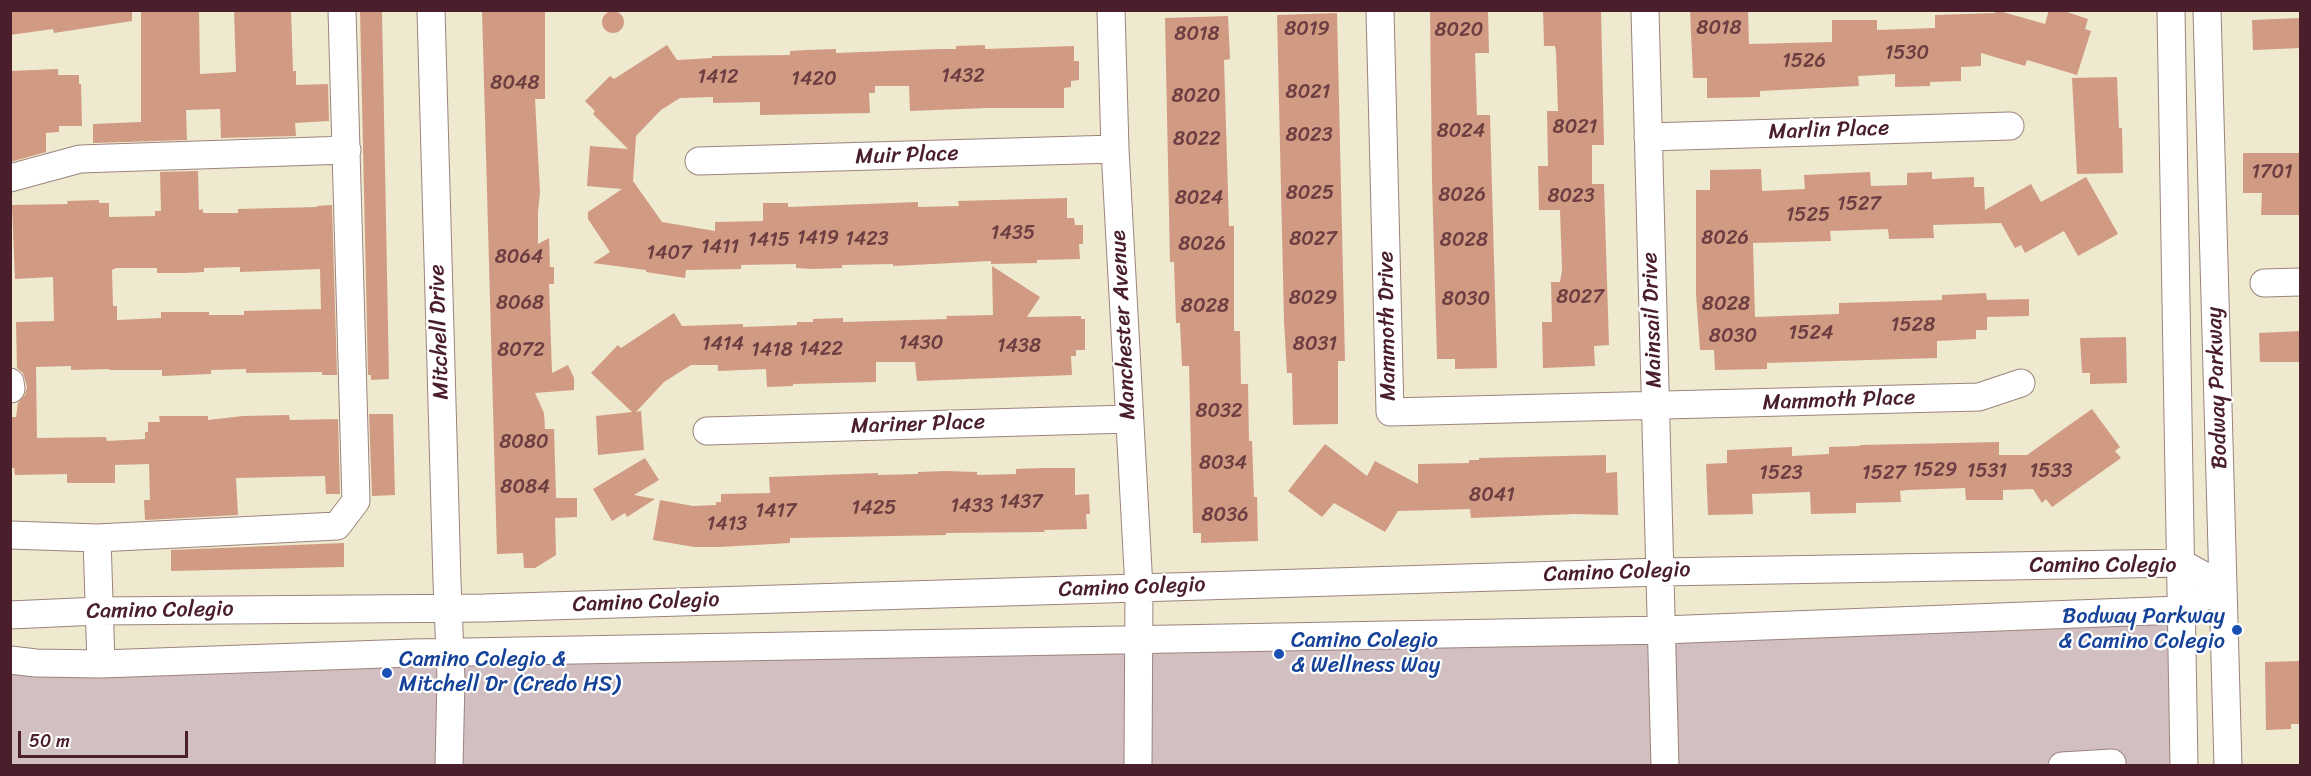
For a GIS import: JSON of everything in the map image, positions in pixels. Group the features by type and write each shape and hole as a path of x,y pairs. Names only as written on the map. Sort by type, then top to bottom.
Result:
{"street":[{"path":"10,535 97,538 337,526 356,501 342,10"},
{"name":"Mitchell Drive","path":"431,10 450,653 449,765"},
{"name":"Manchester Avenue","path":"1111,10 1115,149 1139,588 1138,765"},
{"name":"Mammoth Drive","path":"1380,10 1390,412 1656,406"},
{"name":"Mainsail Drive","path":"1645,10 1665,765"},
{"name":"Bodway Parkway","path":"2171,10 2184,765"},
{"name":"Bodway Parkway","path":"2207,10 2228,765"},
{"name":"Marlin Place","path":"1648,137 2010,126"},
{"name":"Muir Place","path":"699,161 1115,149"},
{"path":"10,178 80,159 347,150"},
{"path":"2264,283 2301,282"},
{"path":"10,382 11,389"},
{"name":"Mammoth Place","path":"1656,406 1979,397 2020,382"},
{"name":"Mariner Place","path":"707,431 1129,419"},
{"path":"97,538 101,664"},
{"name":"Camino Colegio","path":"10,615 99,611 448,608 1660,572 2181,563 2223,586"},
{"name":"Camino Colegio","path":"10,660 36,663 101,664 450,653 1662,630 2180,610 2223,586"},
{"path":"2062,765 2112,763"}],"shaded area":[{"path":"2180,610 2184,765 11,766 11,660"}],"building":[{"path":"10,10 132,10 132,21 54,33 53,29 10,35"},
{"path":"141,10 199,10 200,74 236,72 234,10 291,10 293,71 296,71 296,85 328,84 329,121 295,123 296,136 221,138 220,109 186,110 187,140 93,143 93,124 141,122"},
{"path":"360,10 382,10 389,379 371,380 371,375 368,375"},
{"path":"482,10 545,10 545,99 535,99 540,192 538,244 549,238 550,267 554,267 554,284 549,284 552,373 568,365 574,378 574,390 535,393 544,413 545,429 554,429 556,498 577,498 577,517 555,518 556,555 535,568 524,568 523,553 497,554"},
{"path":"1430,10 1488,10 1489,53 1475,53 1477,115 1490,115 1497,368 1455,369 1455,359 1437,359"},
{"path":"1543,10 1601,10 1604,145 1592,145 1592,184 1604,184 1609,345 1594,346 1595,366 1543,368 1542,322 1552,322 1551,282 1560,282 1562,270 1560,210 1539,210 1538,166 1548,166 1547,111 1558,111 1556,52 1555,46 1544,46"},
{"path":"1748,10 1749,44 1832,42 1832,20 1877,20 1877,30 1935,28 1935,15 1995,13 1996,10 2045,24 2049,10 2061,10 2088,19 2085,29 2091,31 2077,75 2027,60 2025,66 1981,53 1981,66 1961,67 1961,81 1930,82 1930,86 1895,87 1895,74 1858,76 1859,86 1760,91 1760,97 1707,98 1707,78 1693,78 1690,11"},
{"path":"613,11 621,14 624,22 621,30 613,33 605,30 602,22 605,14"},
{"path":"1337,13 1345,361 1338,361 1338,424 1293,425 1292,373 1287,373 1284,321 1277,15"},
{"path":"1228,16 1230,59 1224,60 1229,226 1234,226 1234,331 1240,331 1241,384 1248,384 1249,441 1252,441 1258,541 1201,543 1201,533 1193,533 1189,366 1182,366 1180,323 1176,323 1174,262 1170,262 1165,18"},
{"path":"2301,18 2301,48 2253,50 2252,20"},
{"path":"667,45 677,60 712,58 712,56 790,55 790,51 807,50 836,49 836,53 956,49 956,46 985,45 985,49 1074,46 1074,61 1079,61 1079,80 1071,81 1071,87 1064,88 1064,108 910,111 909,86 875,86 875,93 869,93 870,113 760,115 760,102 713,103 713,97 680,98 661,110 636,136 633,181 662,222 715,231 715,222 763,221 763,203 788,203 788,207 918,202 918,207 959,206 958,201 1067,198 1067,218 1074,218 1075,225 1083,225 1083,244 1079,244 1080,259 1037,260 1037,263 991,264 991,261 893,266 893,264 842,265 842,268 812,269 796,268 796,264 741,265 741,269 686,270 685,278 593,263 610,252 588,219 588,212 622,189 587,186 590,146 628,149 593,114 595,111 585,101 610,76 614,79"},
{"path":"58,69 58,75 79,75 82,126 59,126 59,132 46,133 46,152 10,162 10,71"},
{"path":"2117,77 2119,128 2122,128 2123,173 2077,174 2072,78"},
{"path":"2243,153 2301,153 2301,215 2261,215 2262,193 2243,193"},
{"path":"1761,169 1762,191 1805,189 1804,175 1870,172 1871,186 1907,185 1907,173 1932,172 1932,179 1974,177 1974,187 1984,187 1985,210 2031,184 2041,202 2086,177 2118,234 2078,256 2064,231 2025,253 2021,245 2015,248 2001,223 1933,225 1934,238 1889,239 1888,229 1830,231 1831,241 1753,243 1755,317 1839,314 1839,303 1942,300 1942,295 1986,293 1987,300 2029,299 2029,316 1987,317 1987,330 1976,330 1976,339 1937,341 1937,358 1767,363 1767,369 1715,370 1714,350 1700,350 1696,294 1696,190 1710,190 1710,170"},
{"path":"198,171 199,210 203,209 203,213 238,213 238,209 332,205 337,375 322,375 322,372 246,373 246,369 211,370 211,374 162,376 162,370 71,370 71,366 36,367 37,438 106,437 107,441 145,439 148,422 160,422 159,416 208,416 208,420 243,416 289,415 290,420 338,419 340,494 326,494 325,476 236,478 238,515 145,520 144,500 150,500 149,464 115,465 115,483 67,483 67,474 15,475 14,468 10,468 10,417 16,417 18,403 25,395 27,387 23,373 17,368 16,322 54,321 53,277 15,279 12,205 68,204 67,201 99,200 99,203 109,203 109,217 155,216 155,211 161,211 160,172","holes":["240,267 240,272 320,269 321,309 244,311 244,315 161,312 161,318 117,320 117,306 113,306 112,270 116,268 157,268 157,273 185,273 204,272 204,268"]},
{"path":"992,266 1040,297 1027,317 1081,316 1081,319 1085,319 1085,350 1076,350 1076,356 1071,356 1072,375 917,381 915,362 876,362 876,382 793,384 793,386 767,387 766,369 718,371 718,365 691,365 664,382 636,412 641,411 644,450 598,455 596,416 632,412 591,373 618,345 621,348 674,313 682,326 743,324 743,327 797,325 797,322 813,322 813,319 843,318 843,322 947,319 946,316 993,315"},
{"path":"2301,331 2301,362 2260,362 2259,333"},
{"path":"2126,337 2127,383 2090,384 2090,373 2082,373 2080,338"},
{"path":"2092,409 2120,447 2115,451 2121,458 2052,507 2046,499 2042,503 2033,489 2003,490 2003,500 1966,500 1965,488 1900,491 1901,502 1856,503 1856,513 1811,514 1810,492 1752,494 1753,514 1708,515 1706,464 1727,463 1727,450 1792,447 1792,456 1829,454 1829,447 1999,442 1999,455 2027,455"},
{"path":"369,414 393,414 395,495 372,496"},
{"path":"1325,444 1367,476 1375,461 1418,484 1418,464 1469,463 1469,460 1479,460 1479,458 1606,455 1606,473 1617,472 1618,515 1575,514 1471,518 1470,509 1398,511 1385,532 1334,503 1322,517 1288,491"},
{"path":"645,458 659,480 634,495 655,499 627,517 625,513 612,521 593,489"},
{"path":"1075,468 1075,495 1089,494 1090,514 1086,514 1087,529 790,538 790,543 719,547 694,547 653,540 660,500 693,506 716,505 716,502 721,502 721,494 770,493 769,477 878,473 878,475 918,474 918,472 945,471 977,472 977,475 1016,474 1016,469"},
{"path":"344,543 344,567 171,571 171,550"},
{"path":"2301,661 2301,724 2291,724 2291,729 2266,730 2265,662"}],"place":[{"name":"Bodway Parkway & Camino Colegio","path":"2237,630"},
{"name":"Camino Colegio & Wellness Way","path":"1279,654"},
{"name":"Camino Colegio & Mitchell Dr (Credo HS)","path":"387,673"}]}
